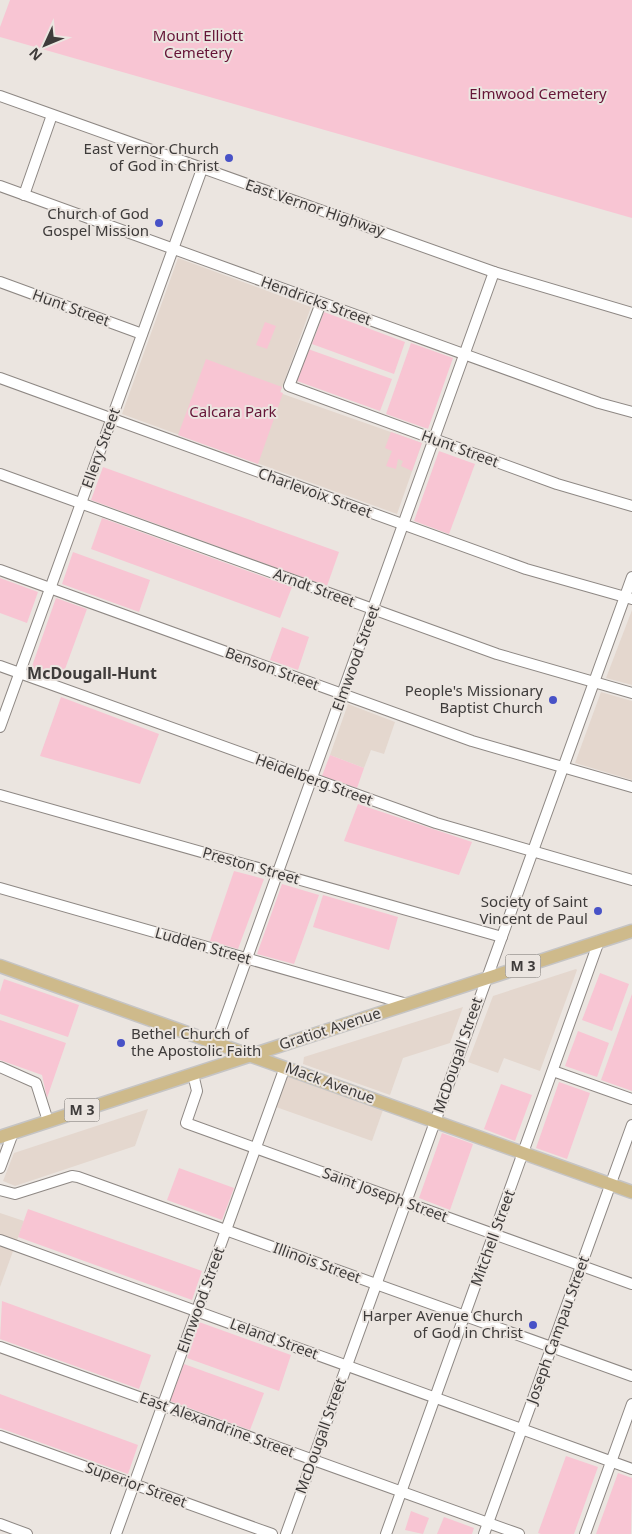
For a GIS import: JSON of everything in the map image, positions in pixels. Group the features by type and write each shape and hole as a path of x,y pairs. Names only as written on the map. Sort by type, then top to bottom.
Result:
{"main road":[{"name":"Gratiot Avenue","path":"0,1137 632,931"},
{"name":"Mack Avenue","path":"0,966 632,1192"}],"street":[{"name":"East Vernor Highway","path":"0,96 494,272 632,313"},
{"path":"24,195 52,115"},
{"name":"Ellery Street","path":"0,726 202,169"},
{"name":"Hendricks Street","path":"0,186 599,403 632,412"},
{"name":"Elmwood Street","path":"216,1044 494,272"},
{"name":"Hunt Street","path":"0,282 142,334"},
{"name":"Hunt Street","path":"321,302 289,386 557,484 632,506"},
{"name":"Charlevoix Street","path":"0,378 526,569 628,598"},
{"name":"Arndt Street","path":"0,474 498,654 632,693"},
{"name":"Benson Street","path":"0,570 472,741 632,787"},
{"name":"McDougall Street","path":"286,1534 594,682 628,598 632,577"},
{"name":"Heidelberg Street","path":"0,666 436,823 632,880"},
{"name":"Preston Street","path":"0,795 502,937"},
{"name":"Ludden Street","path":"0,888 407,1004"},
{"name":"Mitchell Street","path":"386,1534 599,941"},
{"name":"Elmwood Street","path":"116,1534 285,1067"},
{"path":"3,1068 36,1083 48,1121"},
{"path":"553,1071 632,1099"},
{"name":"Saint Joseph Street","path":"193,1074 197,1091 186,1123 632,1284"},
{"name":"Joseph Campau Street","path":"484,1534 632,1125"},
{"path":"0,1168 13,1133"},
{"name":"Illinois Street","path":"0,1190 15,1194 75,1176 632,1376"},
{"name":"Leland Street","path":"0,1240 632,1469"},
{"name":"East Alexandrine Street","path":"0,1347 519,1534"},
{"path":"585,1534 632,1404"},
{"name":"Superior Street","path":"0,1436 272,1534"},
{"path":"0,1524 27,1534"}],"shaded area":[{"path":"178,258 311,307 280,393 422,443 397,514 122,414"},
{"path":"632,610 632,685 606,678"},
{"path":"601,692 632,701 632,780 575,763"},
{"path":"348,704 395,722 384,754 371,750 364,768 330,755"},
{"path":"576,969 540,1071 504,1058 498,1073 468,1062 493,996"},
{"path":"463,1007 450,1043 403,1058 390,1095 303,1064 304,1057"},
{"path":"287,1076 383,1110 372,1141 276,1107"},
{"path":"148,1109 135,1146 15,1186 3,1181 14,1153"},
{"path":"0,1213 24,1221 0,1287"}],"green space":[{"name":"Elmwood Cemetery","path":"10,0 632,0 632,218 0,37 0,27"},
{"path":"324,312 405,342 394,374 312,344"},
{"path":"265,322 276,326 267,349 256,345"},
{"path":"411,343 453,358 428,429 386,414"},
{"path":"308,349 392,379 380,411 297,381"},
{"name":"Calcara Park","path":"206,359 282,387 280,392 283,393 258,464 178,435"},
{"path":"391,432 422,443 412,471 401,466 403,461 398,459 396,469 386,466 392,451 385,448"},
{"path":"439,451 475,464 449,534 414,521"},
{"path":"103,467 339,552 327,586 91,500"},
{"path":"102,518 292,587 280,618 91,549"},
{"path":"73,552 150,580 139,612 62,584"},
{"path":"0,578 38,592 27,623 0,613"},
{"path":"56,598 87,609 61,680 31,669"},
{"path":"282,627 309,637 298,670 270,660"},
{"path":"61,697 159,734 140,784 40,756"},
{"path":"330,755 364,768 357,788 322,776"},
{"path":"358,804 472,842 459,875 344,841"},
{"path":"234,871 264,879 238,949 210,941"},
{"path":"282,884 319,895 294,964 257,954"},
{"path":"323,895 398,917 389,950 313,927"},
{"path":"600,973 629,984 612,1031 582,1020"},
{"path":"4,979 79,1005 68,1037 0,1014 0,992"},
{"path":"632,994 632,1091 601,1080"},
{"path":"0,1020 66,1043 47,1098 42,1075 0,1060"},
{"path":"578,1031 609,1043 597,1077 565,1066"},
{"path":"559,1082 590,1093 567,1159 536,1148"},
{"path":"501,1084 532,1095 515,1141 484,1129"},
{"path":"442,1133 473,1144 450,1210 419,1198"},
{"path":"179,1168 234,1188 222,1220 167,1200"},
{"path":"28,1209 202,1271 192,1300 18,1237"},
{"path":"2,1301 151,1355 139,1389 0,1339"},
{"path":"199,1322 291,1355 279,1391 187,1358"},
{"path":"184,1364 264,1393 250,1430 170,1401"},
{"path":"0,1394 138,1445 128,1474 0,1428"},
{"path":"566,1456 598,1467 574,1534 538,1533"},
{"path":"618,1473 632,1478 631,1534 596,1534"},
{"path":"411,1511 429,1518 423,1534 405,1530"},
{"path":"444,1517 474,1528 472,1534 437,1534"}],"place":[{"name":"East Vernor Church of God in Christ","path":"229,158"},
{"name":"Church of God Gospel Mission","path":"159,223"},
{"name":"People's Missionary Baptist Church","path":"553,700"},
{"name":"Society of Saint Vincent de Paul","path":"598,911"},
{"name":"Bethel Church of the Apostolic Faith","path":"121,1043"},
{"name":"Harper Avenue Church of God in Christ","path":"533,1325"}],"district":[{"name":"McDougall-Hunt","path":"92,673"}],"park label":[{"name":"Mount Elliott Cemetery","path":"198,44"}]}
